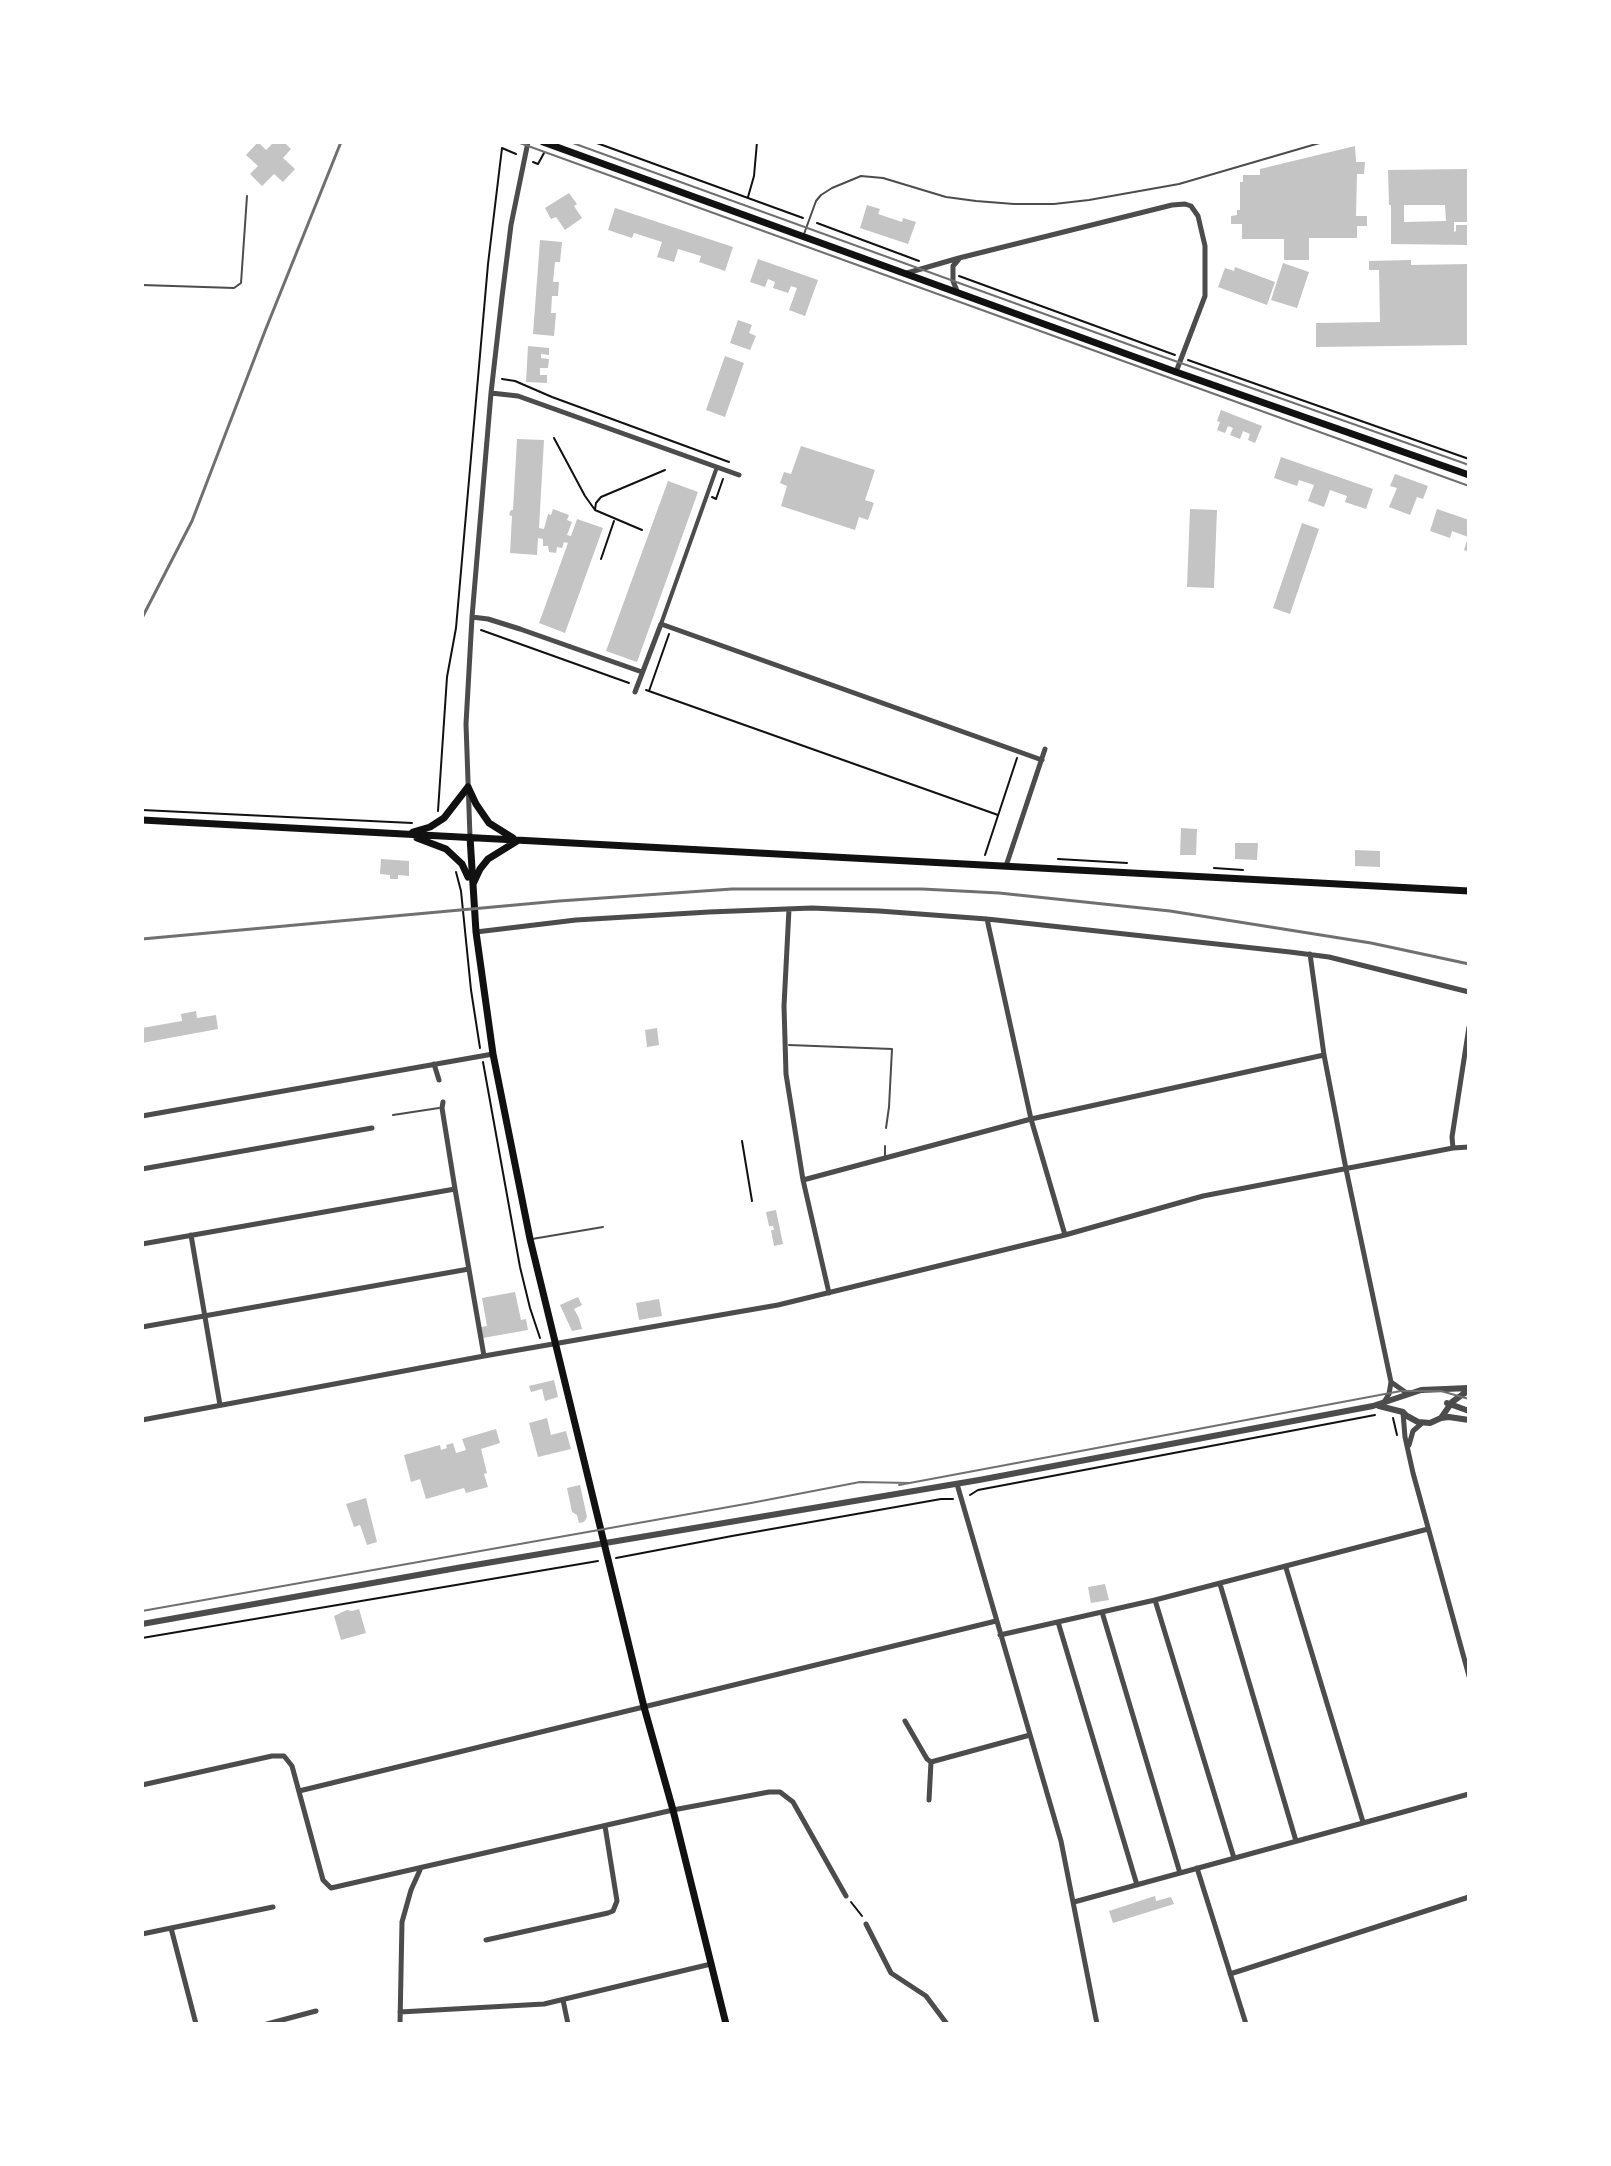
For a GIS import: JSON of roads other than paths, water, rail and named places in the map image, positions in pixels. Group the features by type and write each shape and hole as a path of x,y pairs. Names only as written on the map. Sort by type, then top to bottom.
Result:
{"main road":[{"path":"543,142 1469,475"},
{"path":"403,834 423,830 444,818 468,787 489,823 507,836 519,840"},
{"path":"142,820 1469,891"},
{"path":"403,834 446,849 462,864 472,886"},
{"path":"470,837 476,932 493,1054 530,1239 644,1707 726,2024"},
{"path":"472,886 488,859 519,840"}],"street":[{"path":"470,837 466,724 472,617 491,393 511,225 528,142"},
{"path":"907,273 1172,205 1191,206 1198,216 1205,246 1205,296 1176,372"},
{"path":"957,291 953,266 959,258"},
{"path":"491,393 518,396 739,475"},
{"path":"636,689 717,467"},
{"path":"472,617 520,629 643,672"},
{"path":"661,624 1042,760"},
{"path":"1006,866 1045,749"},
{"path":"789,909 785,981 786,1074 803,1180 829,1293"},
{"path":"476,932 591,919 847,909 987,919 1310,954 1469,992"},
{"path":"987,919 1031,1119 1065,1235"},
{"path":"1310,954 1324,1055 1391,1382 1389,1394 1383,1403"},
{"path":"1453,1148 1452,1137 1469,1027"},
{"path":"142,1116 493,1054"},
{"path":"803,1180 1031,1119 1324,1055"},
{"path":"434,1064 437,1079"},
{"path":"441,1104 484,1356"},
{"path":"142,1169 372,1128"},
{"path":"142,1420 778,1305 1065,1235 1203,1196 1469,1147"},
{"path":"142,1244 455,1189"},
{"path":"191,1235 220,1405"},
{"path":"142,1327 469,1269"},
{"path":"1391,1382 1411,1394"},
{"path":"142,1624 957,1484 1373,1406 1431,1390 1469,1389"},
{"path":"1409,1450 1416,1426 1441,1418 1448,1405 1469,1389"},
{"path":"1431,1390 1441,1394 1448,1405 1469,1411"},
{"path":"1411,1394 1403,1403 1405,1437 1469,1676"},
{"path":"1373,1406 1403,1412 1423,1423"},
{"path":"1441,1418 1469,1420"},
{"path":"957,1484 1061,1841 1097,2024"},
{"path":"1000,1635 1286,1568 1428,1529"},
{"path":"1286,1568 1363,1822"},
{"path":"1220,1584 1296,1841"},
{"path":"1155,1600 1234,1858"},
{"path":"1102,1612 1180,1873"},
{"path":"299,1791 996,1621"},
{"path":"1058,1622 1137,1885"},
{"path":"905,1721 931,1762"},
{"path":"931,1762 1030,1735"},
{"path":"142,1785 272,1756 284,1756 289,1760 299,1791 323,1880 331,1888 673,1810 780,1792 793,1802 846,1896"},
{"path":"929,1800 931,1762"},
{"path":"1074,1902 1469,1794"},
{"path":"486,1940 613,1911 617,1901 605,1826"},
{"path":"1197,1868 1246,2024"},
{"path":"400,2024 402,1922 421,1869"},
{"path":"1230,1974 1469,1897"},
{"path":"142,1934 273,1907"},
{"path":"866,1924 891,1973 926,1996 947,2024"},
{"path":"171,1928 196,2024"},
{"path":"400,2012 544,2004 711,1964"},
{"path":"563,2000 568,2024"},
{"path":"267,2024 316,2011"}],"lane":[{"path":"804,235 821,195 861,176 883,178 946,197 1014,204 1054,204 1179,184 1323,142"},
{"path":"142,285 234,288 241,283 247,196"},
{"path":"785,1044 892,1049 886,1128"},
{"path":"393,1115 441,1104"},
{"path":"884,1159 885,1146"},
{"path":"530,1239 603,1227"}],"tram line":[{"path":"517,142 1469,486"},
{"path":"570,142 1469,465"},
{"path":"899,1485 1401,1391 1441,1391 1469,1399"},
{"path":"142,1611 860,1482 909,1483"}],"railway":[{"path":"142,618 192,521 341,142"},
{"path":"142,939 559,901 732,889 922,889 999,893 1170,911 1371,943 1469,964"}]}
